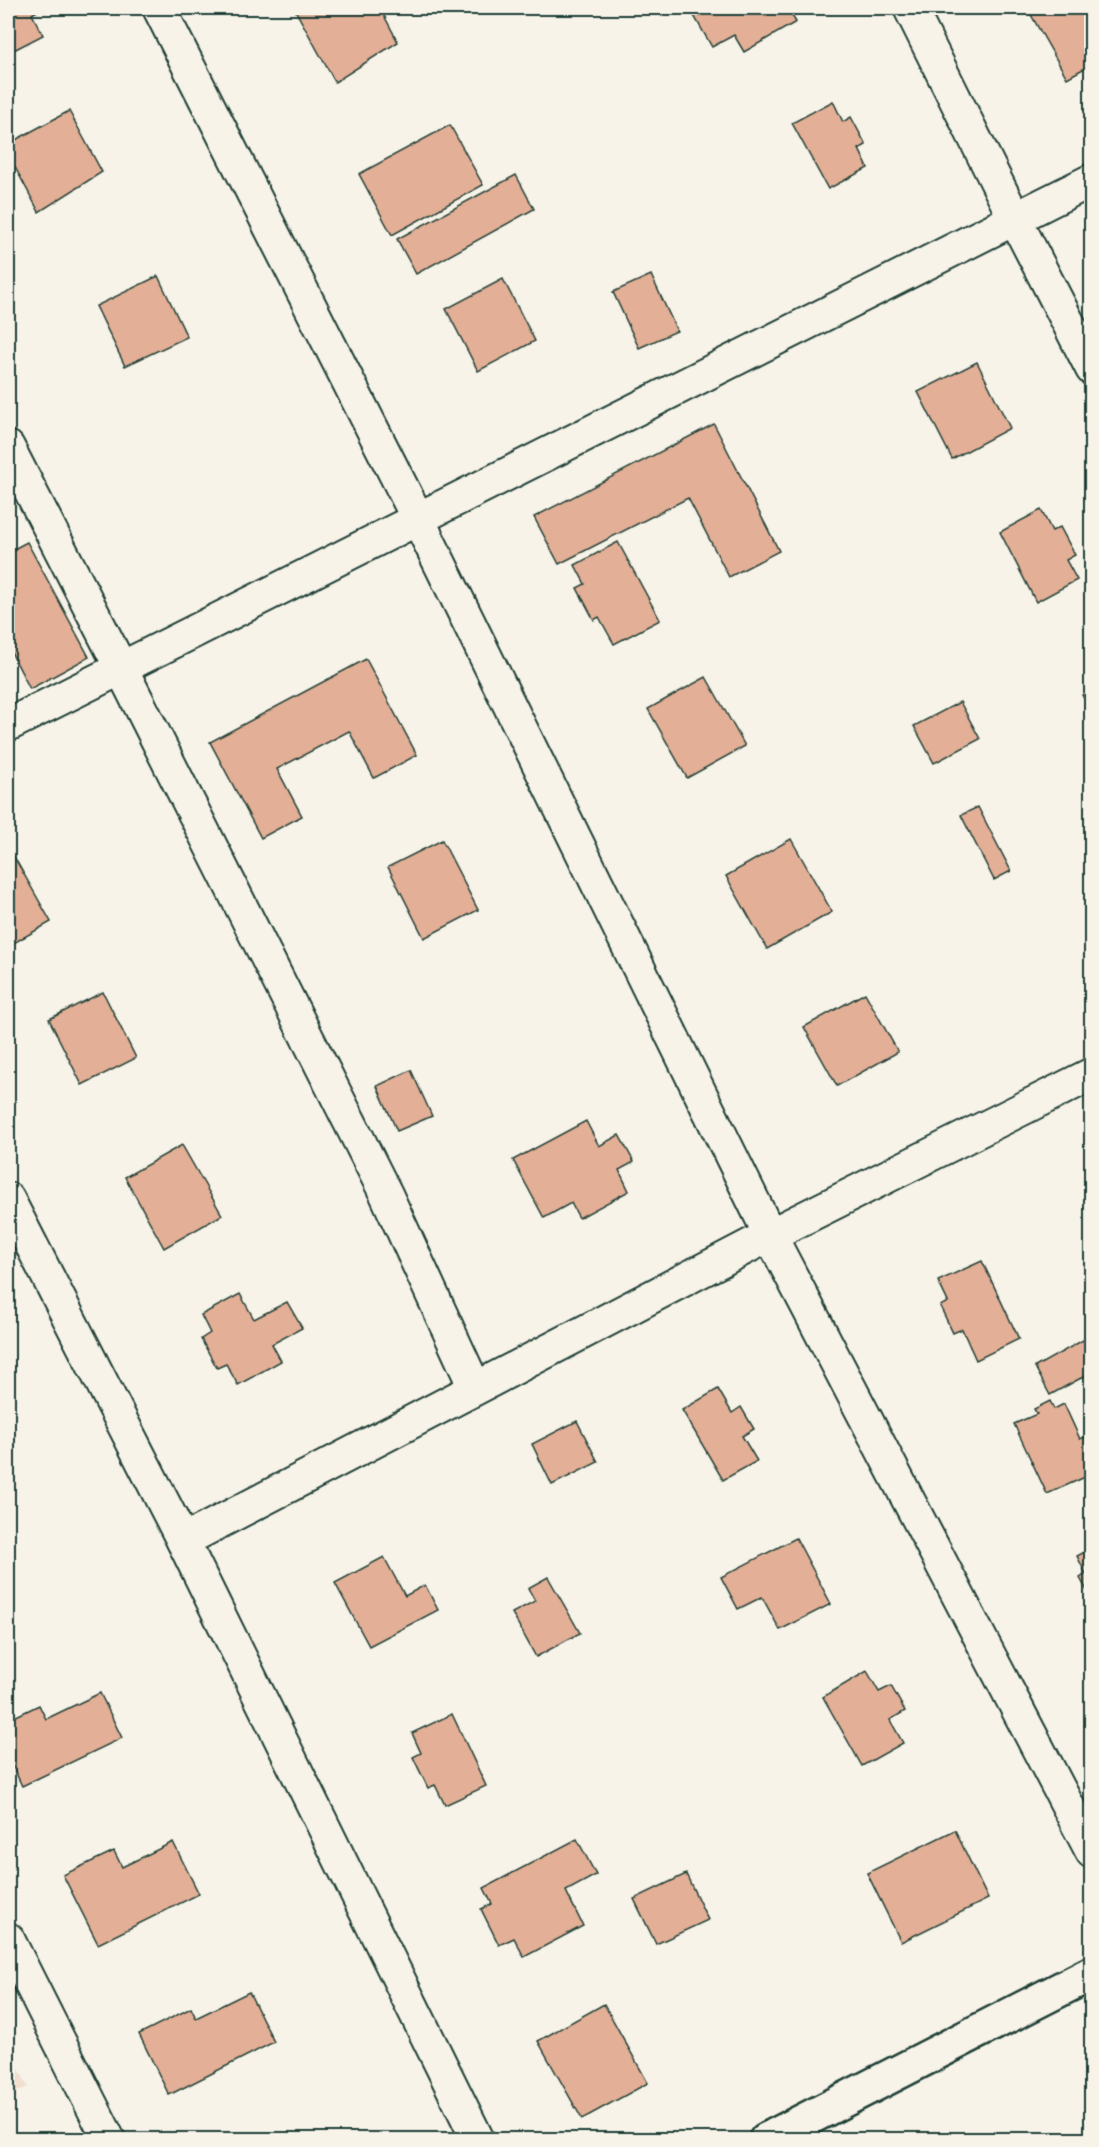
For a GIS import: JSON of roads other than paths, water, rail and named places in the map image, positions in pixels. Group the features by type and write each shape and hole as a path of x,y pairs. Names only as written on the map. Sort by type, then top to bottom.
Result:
{"main road":[{"path":"766,2139 1092,1973"}],"street":[{"path":"159,8 418,519 770,1235 1092,1852"},
{"path":"910,8 1092,369"},
{"path":"8,725 1092,180"},
{"path":"8,447 386,1194 475,1388"},
{"path":"183,1541 770,1235 1092,1074"},
{"path":"8,1199 183,1541 478,2139"},
{"path":"8,1939 109,2139"}]}
